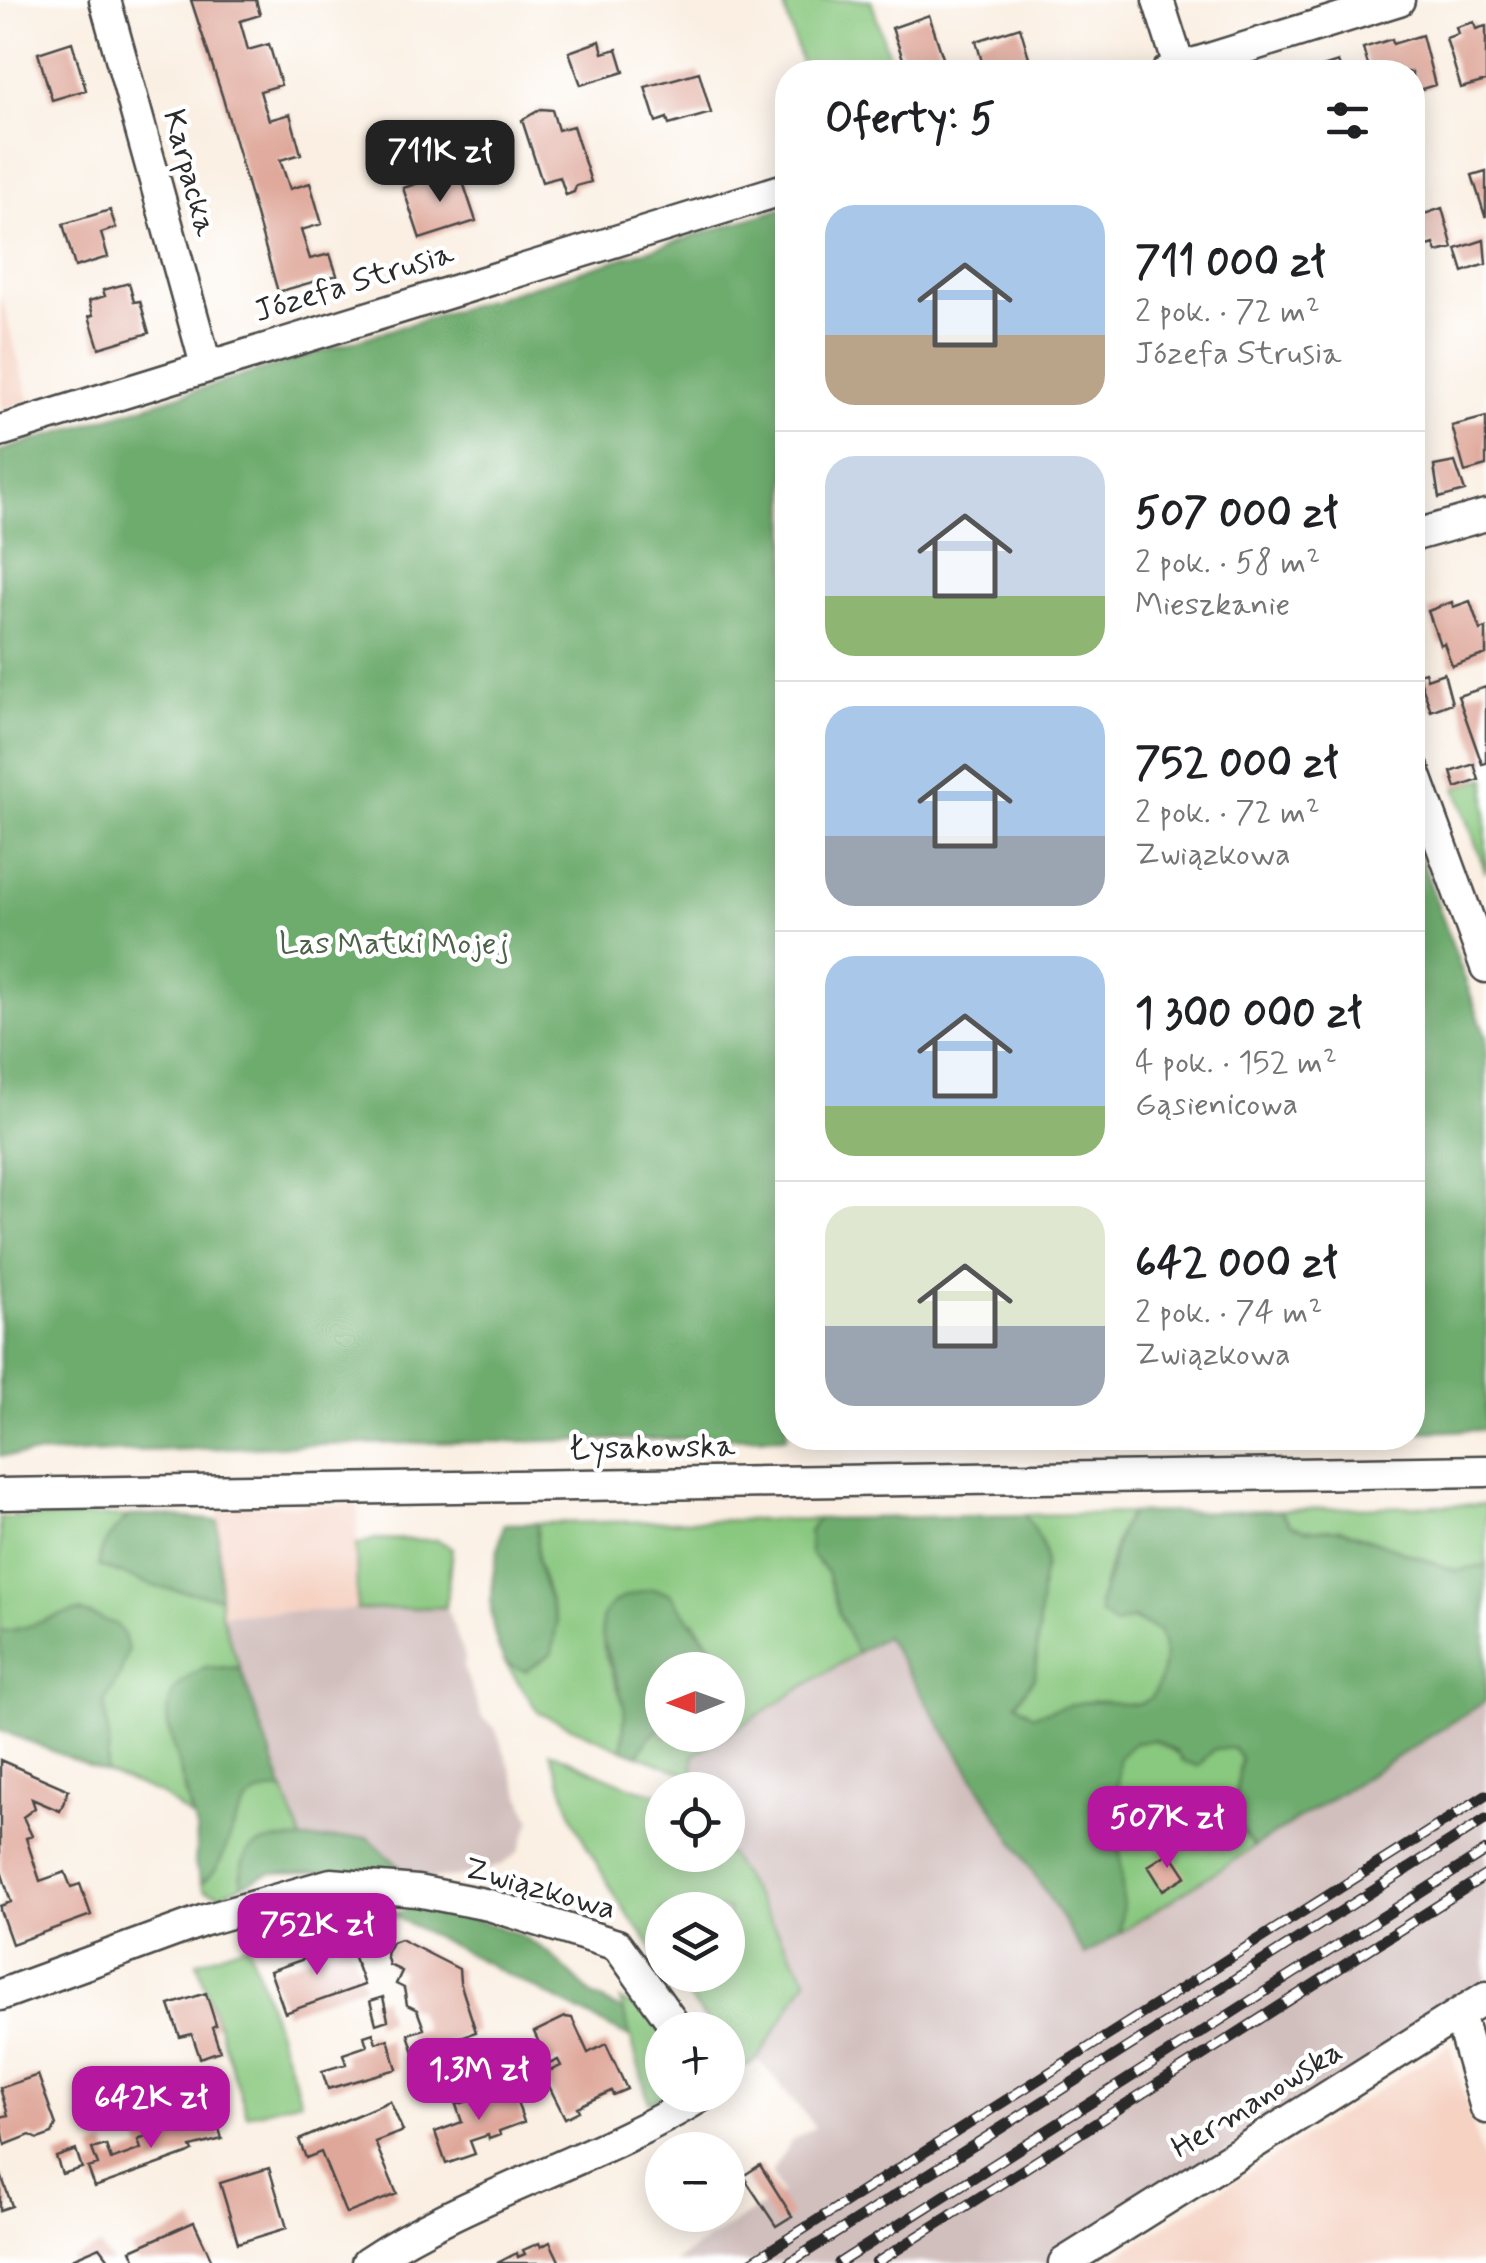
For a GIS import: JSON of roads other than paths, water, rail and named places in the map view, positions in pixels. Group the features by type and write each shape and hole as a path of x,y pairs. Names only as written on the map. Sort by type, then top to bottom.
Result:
{"street":[{"name":"Karpacka","path":"105,0 206,365"},
{"path":"1158,0 1173,60"},
{"path":"1210,60 1398,0"},
{"name":"Józefa Strusia","path":"0,431 775,192"},
{"path":"1425,532 1486,515"},
{"path":"1425,800 1486,967"},
{"name":"Łysakowska","path":"0,1494 1486,1471"},
{"name":"Związkowa","path":"0,1994 204,1920 331,1884 417,1892 489,1906 617,1945 665,2012"},
{"name":"Hermanowska","path":"1064,2263 1486,1997"},
{"path":"1459,2014 1486,2108"},
{"path":"366,2263 416,2234 675,2112"}],"railway":[{"path":"750,2263 1486,1795"},
{"path":"789,2263 1486,1819"},
{"path":"839,2263 1486,1851"},
{"path":"876,2263 1486,1875"}],"park label":[{"name":"Las Matki Mojej","path":"394,944"}]}
